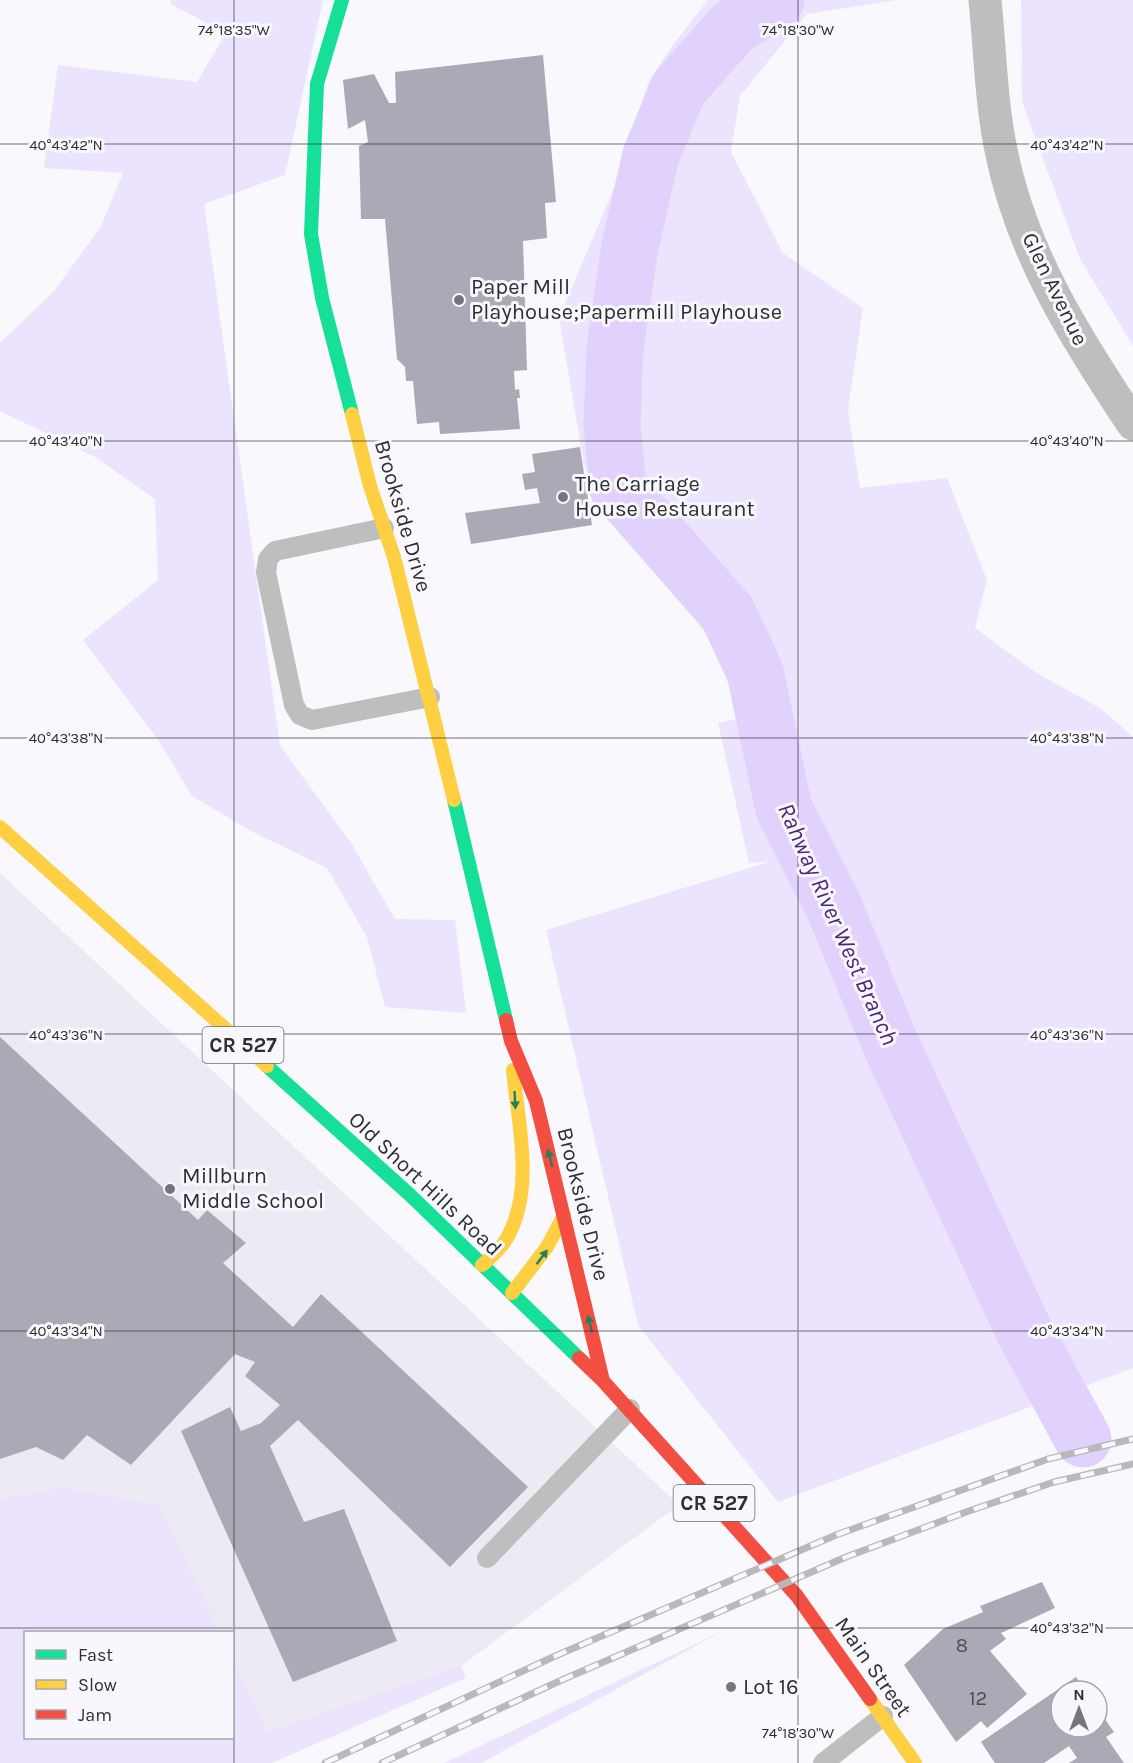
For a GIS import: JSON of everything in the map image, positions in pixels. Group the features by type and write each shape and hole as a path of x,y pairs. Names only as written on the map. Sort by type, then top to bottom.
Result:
{"main road":[{"name":"Brookside Drive","path":"342,0 317,84 311,234 322,298 370,486 384,528 430,697 511,1041 521,1167 519,1202 508,1237 482,1265"},
{"name":"Old Short Hills Road","path":"0,827 411,1196 512,1293 630,1409 797,1596"},
{"name":"Brookside Drive","path":"511,1041 536,1101 603,1381"},
{"path":"512,1293 543,1256 553,1241 564,1215"},
{"name":"Main Street","path":"797,1596 915,1763"}],"street":[{"name":"Glen Avenue","path":"985,0 1001,150 1019,214 1039,266 1082,347 1133,424"}],"lane":[{"path":"384,528 275,551 268,559 266,572 294,705 300,715 312,720 430,697"},
{"path":"487,1557 630,1409"},
{"path":"823,1763 883,1716"}],"shaded area":[{"path":"172,0 323,0 285,175 204,204 280,746 350,841 395,919 455,920 466,1013 385,1007 367,937 327,868 249,830 192,796 159,741 83,640 158,580 155,499 95,457 0,411 0,343 54,291 100,228 123,173 44,168 58,65 197,82 226,33 170,4"},
{"path":"708,0 897,0 807,14 740,96 731,152 783,253 863,308 848,410 860,488 947,478 987,580 975,628 1038,674 1100,708 1133,737 1133,1368 778,1502 638,1325 546,930 769,862 749,863 718,723 742,718 728,666 712,644 694,611 614,524 584,464 559,318 614,188 649,81 672,46"},
{"path":"1021,0 1133,0 1133,346 1080,259 1022,102"},
{"name":"Millburn Middle School","path":"0,873 679,1505 461,1666 267,1731 234,1661 234,1631 24,1631 24,1638 0,1713"},
{"path":"62,1488 158,1505 220,1631 24,1631 24,1739 234,1739 234,1661 267,1731 461,1666 466,1678 272,1763 0,1763 0,1499"},
{"path":"723,1631 481,1763 444,1763"}],"building":[{"name":"Paper Mill Playhouse;Papermill Playhouse","path":"543,55 556,202 545,203 547,238 523,241 527,370 514,371 515,390 519,389 520,398 517,398 520,429 440,434 439,422 417,424 413,381 406,381 405,367 397,359 385,219 361,219 359,146 368,142 365,120 348,129 343,80 374,74 389,103 396,103 395,72"},
{"name":"The Carriage House Restaurant","path":"580,447 592,525 471,544 465,513 540,503 537,488 525,490 522,474 535,472 532,454"},
{"name":"Millburn Middle School","path":"0,1037 198,1220 207,1210 246,1243 223,1263 293,1327 321,1294 528,1487 450,1567 298,1420 270,1446 304,1522 344,1509 397,1641 293,1682 181,1431 230,1407 241,1431 261,1423 280,1405 245,1376 255,1362 235,1354 131,1465 87,1435 63,1460 36,1447 0,1459"},
{"path":"1042,1582 1055,1608 1001,1633 1006,1639 990,1651 1027,1694 987,1728 981,1721 956,1742 904,1665 943,1629 983,1612 980,1606"},
{"path":"1049,1695 1049,1739 1107,1739 1124,1763 1069,1763 1077,1758 1069,1746 1044,1763 995,1763 981,1742"},
{"path":"1109,1725 1114,1732 1109,1735"}],"waterway":[{"name":"Rahway River West Branch","path":"776,0 733,27 679,88 651,155 630,246 615,348 612,425 618,488 728,614 755,672 784,809 834,907 890,1043 1024,1331 1083,1439"}],"railway":[{"path":"325,1763 553,1657 836,1535 1048,1459 1133,1439"},
{"path":"382,1763 564,1679 846,1557 1054,1482 1133,1464"}],"traffic: fast":[{"path":"342,0 317,84 311,234 322,298 352,414"},
{"path":"454,800 506,1020"},
{"path":"267,1066 410,1195 579,1358"}],"traffic: slow":[{"path":"352,414 370,486 394,557 454,800"},
{"path":"0,827 267,1066"},
{"path":"482,1265 507,1238 516,1219 520,1199 523,1177 521,1134 513,1070"},
{"path":"512,1293 547,1247 564,1215"},
{"path":"870,1699 915,1763"}],"traffic: jam":[{"path":"506,1020 511,1041 536,1101 603,1381"},
{"path":"579,1358 603,1381 797,1596 870,1699"}],"place":[{"name":"Paper Mill Playhouse;Papermill Playhouse","path":"459,300"},
{"name":"The Carriage House Restaurant","path":"563,497"},
{"name":"Millburn Middle School","path":"170,1189"},
{"name":"Lot 16","path":"731,1687"}]}
